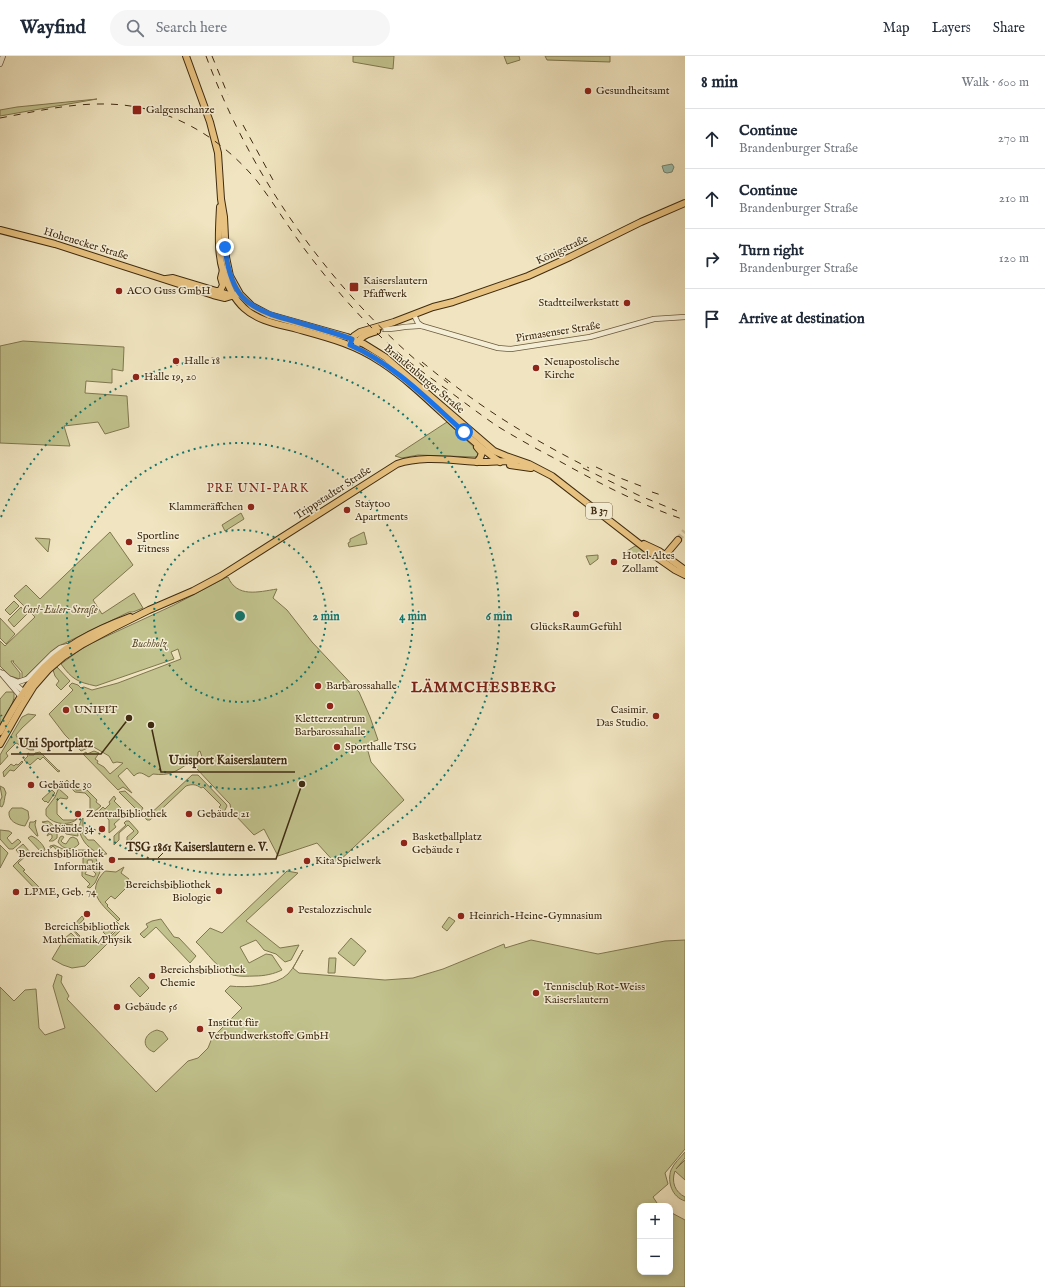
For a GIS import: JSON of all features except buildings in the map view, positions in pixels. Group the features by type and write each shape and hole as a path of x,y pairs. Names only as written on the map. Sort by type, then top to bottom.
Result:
{"main road":[{"name":"Brandenburger Straße","path":"186,56 210,122 218,153 221,199 220,248 223,270 227,283 237,295 246,300 252,306 269,315 354,343 385,356 494,451 527,463"},
{"name":"Brandenburger Straße","path":"221,199 228,267 237,295 243,307 265,320 354,343 392,369 498,461"},
{"name":"Königstraße","path":"354,343 364,336 414,316 528,276 582,252 641,222 685,203"},
{"name":"Hohenecker Straße","path":"0,230 55,244 166,279 171,283 214,293 225,298 237,295"},
{"path":"214,293 220,291 223,285 221,278 223,270"},
{"name":"Hohenecker Straße","path":"214,293 243,307"},
{"name":"Königstraße","path":"354,343 360,332 414,316"},
{"path":"372,333 368,337 368,342 382,351 385,356"},
{"path":"467,435 469,440 482,453 477,462"},
{"path":"494,451 498,461"},
{"name":"Trippstadter Straße","path":"0,744 34,677 46,664 70,645 121,620 193,591 221,576 397,464 422,459 477,462 498,461 544,472"},
{"name":"B 37","path":"498,461 527,463"},
{"name":"Trippstadter Straße","path":"527,463 560,482 637,541 663,558"},
{"path":"663,558 678,540"},
{"name":"B 37","path":"663,558 685,570"},
{"name":"B 37","path":"663,558 685,575"},
{"name":"Trippstadter Straße","path":"0,732 24,696 48,670 72,650 149,610"}],"street":[{"path":"0,64 3,56"},
{"path":"414,316 418,323 422,326"},
{"name":"Pirmasenser Straße","path":"384,329 392,329 409,325 422,326 505,349 590,337 654,319 685,317"},
{"path":"0,671 18,682 27,679 52,654 60,648 70,645"},
{"path":"0,671 24,696"},
{"path":"11,679 24,696"}],"green space":[{"path":"353,56 394,56 393,69 353,62"},
{"path":"504,56 519,56 520,60 507,64"},
{"path":"545,56 610,56 610,62 547,60"},
{"path":"97,99 0,116 0,110 17,107"},
{"path":"23,341 124,347 123,371 112,369 112,383 86,381 85,393 127,396 129,427 105,434 98,422 64,426 70,446 0,443 0,346"},
{"path":"447,422 477,450 479,453 478,456 418,455 402,458 395,456"},
{"path":"241,513 244,519 225,531 222,525"},
{"name":"Carl-Euler-Straße","path":"110,532 133,565 93,600 102,614 134,593 143,608 129,612 61,645 52,651 25,677 22,678 22,672 13,662 14,661 11,661 20,673 20,679 10,676 0,666 0,641 5,646 35,617 14,596 26,585 40,599"},
{"path":"364,532 367,544 349,547 348,543 350,542 350,539"},
{"path":"35,538 50,539 48,552"},
{"path":"637,546 654,560 626,553"},
{"path":"598,555 598,559 590,565 586,556"},
{"name":"Buchholz","path":"228,577 232,584 242,591 256,592 277,589 273,598 287,610 312,642 359,692 378,740 366,744 371,762 404,800 336,864 317,843 278,856 264,829 254,835 234,814 232,816 230,804 196,768 196,764 202,757 200,751 198,752 192,766 189,763 168,774 153,774 149,777 140,773 134,776 127,768 118,776 132,793 123,787 118,790 83,754 94,751 99,753 95,759 98,761 97,763 104,767 110,774 123,763 113,763 109,756 92,746 81,751 65,735 49,714 73,690 69,686 72,683 81,688 84,687 92,690 118,683 181,659 178,649 171,652 174,659 96,686 76,679 68,673 61,664 92,643 174,605"},
{"path":"14,601 19,606 10,615 5,610"},
{"path":"21,607 27,614 14,627 8,620"},
{"path":"0,618 15,634 6,644 0,638"},
{"path":"57,667 70,681 61,690 56,685 59,681 53,670"},
{"path":"6,692 14,692 14,698 0,725 0,699"},
{"path":"28,714 36,715 16,735 21,742 24,738 34,750 30,750 16,743 6,753 8,756 0,765 0,755 22,717"},
{"path":"40,752 60,771 58,772 43,757 40,760 38,758 30,765 24,760 29,753 29,755 34,755 35,753"},
{"path":"22,761 23,762 14,771 10,770 4,777 3,772 11,764 14,766 16,764 18,765"},
{"path":"192,775 198,775 226,804 227,806 224,812 219,807 221,805 203,787 201,788 192,785 186,786 150,820 147,820 119,792 125,791 143,808 141,811 147,817"},
{"path":"67,780 76,790 87,790 101,806 93,813 90,813 90,798 85,793 75,792 65,782"},
{"path":"60,785 61,786 59,789 68,797 67,799 60,798 57,801 57,814 63,820 75,820 81,814 78,818 74,821 64,824 49,819 46,815 46,809 55,797"},
{"path":"0,786 4,788 6,793 2,807 0,806 2,797"},
{"path":"52,790 55,793 48,803 46,801 45,802 42,799"},
{"path":"114,796 116,799 114,801 126,813 128,811 131,813 128,816 125,814 114,824 116,827 109,833 109,820 103,814 96,814 103,807 105,809 110,804 109,802"},
{"path":"12,808 22,808 28,811 29,818 25,826 16,824 10,818 9,812"},
{"path":"83,818 83,834 88,840 94,840 107,854 101,854 95,851 84,842 79,830"},
{"path":"36,820 35,825 38,836 29,827 30,822 34,822"},
{"path":"48,821 54,826 57,833 57,838 53,841 49,841 52,838 52,835 50,834 47,836 50,830 50,825 42,822"},
{"path":"129,821 138,833 127,844 127,837 134,831 128,825 119,833 119,840 114,845 114,836 126,825 124,823"},
{"path":"75,824 77,827 78,836 66,834 59,826 60,825"},
{"path":"0,830 9,831 12,833 7,838 12,844 18,839 21,842 13,849 9,849 0,839"},
{"path":"31,836 43,846 45,850 42,853 28,838"},
{"path":"62,836 64,837 61,841 63,843 66,844 70,838 73,837 77,839 79,844 71,849 65,848 58,842"},
{"path":"23,844 30,852 18,863 25,870 23,871 43,891 40,894 13,866 22,857 16,850"},
{"path":"0,845 8,853 0,868"},
{"path":"54,845 65,850 88,850 95,855 97,862 93,864 92,860 88,860 87,862 89,866 85,874 94,877 96,874 93,871 93,868 97,868 100,872 95,883 90,888 87,887 90,884 82,876 80,866 83,865 83,858 79,855 72,854 71,857 67,854 61,855 53,846 50,849 50,846"},
{"path":"124,867 121,873 129,879 127,883 129,885 115,899 111,896 105,902 120,919 118,921 101,904 96,892 96,886 105,871 116,872"},
{"path":"287,871 298,873 246,921 280,948 299,945 291,960 285,962 276,954 264,950 256,940 240,947 249,963 266,954 272,955 282,970 272,974 258,976 238,976 228,973 222,969 196,942 210,928 222,933"},
{"path":"82,916 84,919 74,930 80,936 79,937 71,928"},
{"path":"449,917 455,921 447,931 442,927"},
{"path":"161,919 174,937 179,938 196,956 190,963 156,927 144,938 140,934 148,927 146,924"},
{"path":"116,921 120,925 108,937 103,932"},
{"path":"121,926 123,928 85,966 72,968 52,959 64,939 71,933 82,944 93,936 102,945"},
{"path":"351,938 366,951 354,966 338,953"},
{"path":"531,940 598,954 665,941 685,940 685,1149 665,1173 668,1184 653,1197 657,1203 637,1203 637,1275 673,1275 673,1214 685,1220 685,1287 0,1287 0,987 14,1001 25,990 36,989 39,1028 45,1035 65,1028 53,986 57,974 62,976 61,982 69,996 67,999 156,1092 188,1061 198,1058 208,1048 212,1038 242,1008 225,991 230,986 244,987 269,984 283,978 292,969 303,950 293,968 299,973 385,980 413,978 443,969 504,944 505,948"},
{"path":"329,958 336,958 335,973 328,973"},
{"path":"139,977 149,988 140,997 130,986"},
{"path":"157,1030 163,1032 168,1039 154,1052 147,1047 145,1040 149,1034"},
{"path":"685,1152 685,1158 676,1169 685,1160 685,1180 675,1171 673,1179 676,1189 685,1197 685,1201 674,1193 670,1184 670,1175 672,1167"}],"shaded area":[{"path":"672,164 674,167 672,172 664,172 662,166"}],"tunnel":[{"path":"678,540 685,531"}],"railway":[{"path":"206,56 224,100 245,143 269,185 295,225 324,264 355,301 424,367"},
{"path":"212,56 228,95"},
{"path":"0,118 75,105 123,105 167,115 206,135 241,164 257,181 303,247 349,304 388,344 422,372 485,418 517,438 617,492 650,507 685,520"},
{"path":"243,125 273,180"},
{"path":"422,362 448,383"},
{"path":"445,378 479,404 515,427 589,468"},
{"path":"596,467 646,488"},
{"path":"583,468 638,495 677,511"},
{"path":"652,492 664,496"},
{"path":"158,858 163,853"}],"place":[{"name":"Gesundheitsamt","path":"588,91"},
{"name":"Galgenschanze","path":"137,110"},
{"name":"Kaiserslautern Pfaffwerk","path":"354,287"},
{"name":"ACO Guss GmbH","path":"119,291"},
{"name":"Stadtteilwerkstatt","path":"627,303"},
{"name":"Halle 18","path":"176,361"},
{"name":"Neuapostolische Kirche","path":"536,368"},
{"name":"Halle 19, 20","path":"136,377"},
{"name":"Klammeräffchen","path":"251,507"},
{"name":"Staytoo Apartments","path":"347,510"},
{"name":"Sportline Fitness","path":"129,542"},
{"name":"Hotel Altes Zollamt","path":"614,562"},
{"name":"GlücksRaumGefühl","path":"576,614"},
{"name":"Barbarossahalle","path":"318,686"},
{"name":"Kletterzentrum Barbarossahalle","path":"330,706"},
{"name":"UNIFIT","path":"66,710"},
{"name":"Casimir. Das Studio.","path":"656,716"},
{"name":"Uni Sportplatz","path":"129,718"},
{"name":"Unisport Kaiserslautern","path":"151,725"},
{"name":"Sporthalle TSG","path":"337,747"},
{"name":"TSG 1861 Kaiserslautern e. V.","path":"302,784"},
{"name":"Gebäude 30","path":"31,785"},
{"name":"Zentralbibliothek","path":"78,814"},
{"name":"Gebäude 21","path":"189,814"},
{"name":"Gebäude 34","path":"102,829"},
{"name":"Basketballplatz Gebäude 1","path":"404,843"},
{"name":"Bereichsbibliothek Informatik","path":"112,860"},
{"name":"Kita Spielwerk","path":"307,861"},
{"name":"Bereichsbibliothek Biologie","path":"219,891"},
{"name":"LPME, Geb. 74","path":"16,892"},
{"name":"Pestalozzischule","path":"290,910"},
{"name":"Bereichsbibliothek Mathematik/Physik","path":"87,914"},
{"name":"Heinrich-Heine-Gymnasium","path":"461,916"},
{"name":"Bereichsbibliothek Chemie","path":"152,976"},
{"name":"Tennisclub Rot-Weiss Kaiserslautern","path":"536,993"},
{"name":"Gebäude 56","path":"117,1007"},
{"name":"Institut für Verbundwerkstoffe GmbH","path":"200,1029"}],"district":[{"name":"PRE UNI-PARK","path":"258,488"},
{"name":"LÄMMCHESBERG","path":"484,687"}],"route":[{"path":"225,247 230,276 234,285 240,294 252,306 269,315 352,339 350,345 370,355 392,369 464,432"}]}
